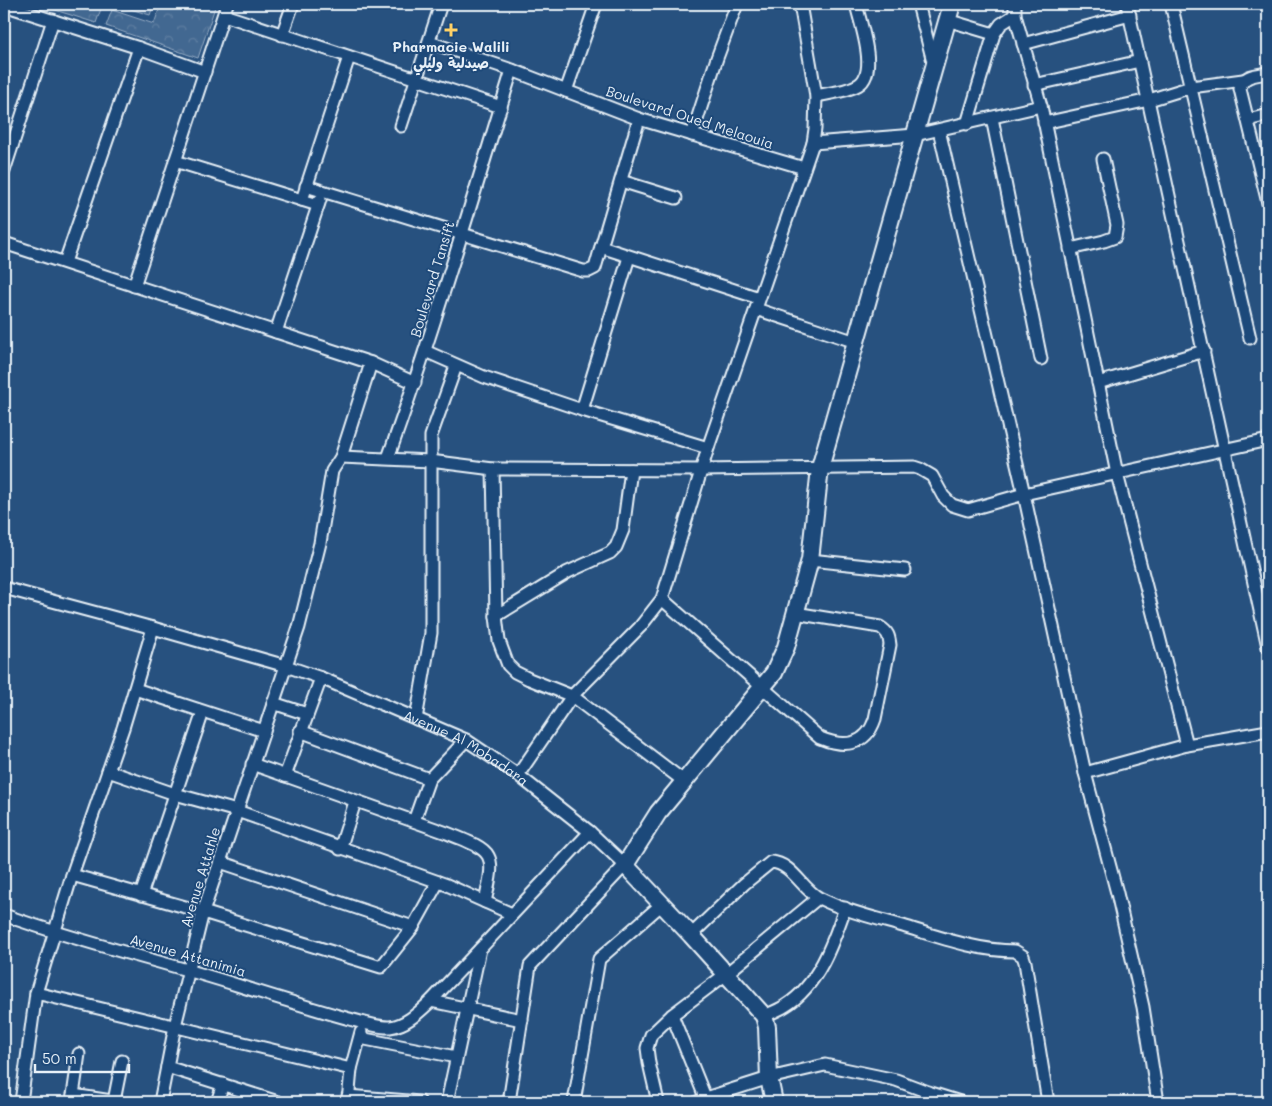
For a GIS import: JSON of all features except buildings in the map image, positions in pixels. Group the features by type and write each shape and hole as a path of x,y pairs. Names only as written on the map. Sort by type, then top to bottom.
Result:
{"street":[{"path":"282,35 293,4"},
{"path":"402,126 441,4"},
{"path":"566,91 596,4"},
{"path":"692,135 737,4"},
{"path":"518,775 572,696 640,627 662,599 708,448 813,143 816,96 800,4"},
{"path":"816,96 860,85 866,74 869,63 856,4"},
{"path":"918,4 934,66"},
{"path":"509,1102 530,966 625,865 658,813 763,688 780,662 796,613 810,560 820,468 952,4"},
{"path":"1171,4 1250,338"},
{"path":"4,5 139,48 204,72"},
{"path":"134,286 226,9 282,35 501,107"},
{"path":"967,124 994,34 1016,9"},
{"path":"1016,9 1023,44 1041,106 1117,474 1187,745"},
{"path":"1023,44 1129,10 1268,647"},
{"path":"4,171 53,20"},
{"path":"947,20 994,34"},
{"name":"Boulevard Oued Melaouia","path":"428,42 512,70 640,119 804,168"},
{"path":"65,262 139,48"},
{"path":"302,200 349,57"},
{"path":"1034,85 1140,61"},
{"name":"Boulevard Tansift","path":"388,458 415,383 512,70"},
{"path":"1044,123 1148,100 1191,87 1243,80 1268,73"},
{"path":"1243,80 1240,89 1266,182 1268,203"},
{"path":"813,143 915,135 1041,106"},
{"path":"1248,120 1268,115"},
{"path":"992,118 1041,359"},
{"path":"306,186 589,271 593,270 596,266 640,119"},
{"path":"939,130 1024,494 1085,772 1117,893 1143,1006 1158,1102"},
{"path":"1070,249 1115,237 1117,225 1102,159"},
{"path":"175,161 318,205"},
{"path":"621,181 676,198"},
{"path":"276,332 323,191"},
{"path":"4,243 371,363 415,383"},
{"path":"601,247 856,342"},
{"path":"582,410 629,257"},
{"path":"425,351 456,366 582,410 708,448"},
{"path":"1098,383 1204,351"},
{"name":"Avenue Attahle","path":"160,1102 175,1026 203,912 307,601 320,543 332,471 341,457 371,363"},
{"path":"416,719 431,633 430,461 432,436 456,366"},
{"path":"341,457 430,461 493,469 920,469 932,476 943,496 952,505 968,510 1024,494 1268,440"},
{"path":"493,469 496,616 499,641 508,665 515,672 529,679 572,696 685,782"},
{"path":"496,616 568,572 610,553 616,547 623,530 631,470"},
{"path":"810,560 905,570"},
{"name":"Avenue Al Mobadara","path":"4,588 286,666 321,678 466,740 518,775 590,832 662,904 764,1016"},
{"path":"662,599 820,738 848,743 867,735 871,729 890,645 889,635 880,627 796,613"},
{"path":"21,1102 36,993 72,875 135,689 153,628"},
{"path":"285,776 321,678"},
{"path":"135,689 264,731"},
{"path":"274,703 307,714"},
{"path":"141,895 203,712"},
{"path":"300,731 429,779"},
{"path":"1085,772 1187,745 1268,731"},
{"path":"414,822 429,779 466,740"},
{"path":"252,764 466,841 486,852 491,864 491,875 485,902"},
{"path":"108,771 175,794 237,812 438,882 512,914"},
{"path":"340,849 356,802"},
{"name":"Avenue Attanimia","path":"4,915 54,933 189,970 288,1002 364,1023 389,1027 403,1023 431,1001 590,832"},
{"path":"220,862 413,927"},
{"path":"691,935 744,884 771,862 777,862 791,872 818,898 875,919 970,946 1020,953 1025,962 1048,1102"},
{"path":"72,875 203,912 382,968 413,927 438,882"},
{"path":"658,1102 652,1083 647,1048 651,1035 672,1015 726,974 818,898"},
{"path":"574,1102 599,959 662,904"},
{"path":"774,1102 769,1078 767,1028 764,1016 785,1007 813,978 835,938 845,908"},
{"path":"447,1102 480,947"},
{"path":"36,993 351,1069"},
{"path":"431,1001 522,1020"},
{"path":"672,1015 703,1101 769,1078 825,1065 896,1080 928,1097 960,1102"},
{"path":"364,1023 351,1069 348,1099 420,1102"},
{"path":"360,1038 456,1057"},
{"path":"79,1054 73,1099 116,1102 122,1061"},
{"path":"167,1067 274,1102"},
{"path":"217,1102 223,1084"}],"green space":[{"path":"36,4 93,4 102,6 96,23"},
{"path":"114,4 154,4 150,15"},
{"path":"161,4 216,4 198,58 106,26 112,10 154,24"}],"place":[{"name":"Pharmacie Walili صيدلية وليلي","path":"451,30"}]}
